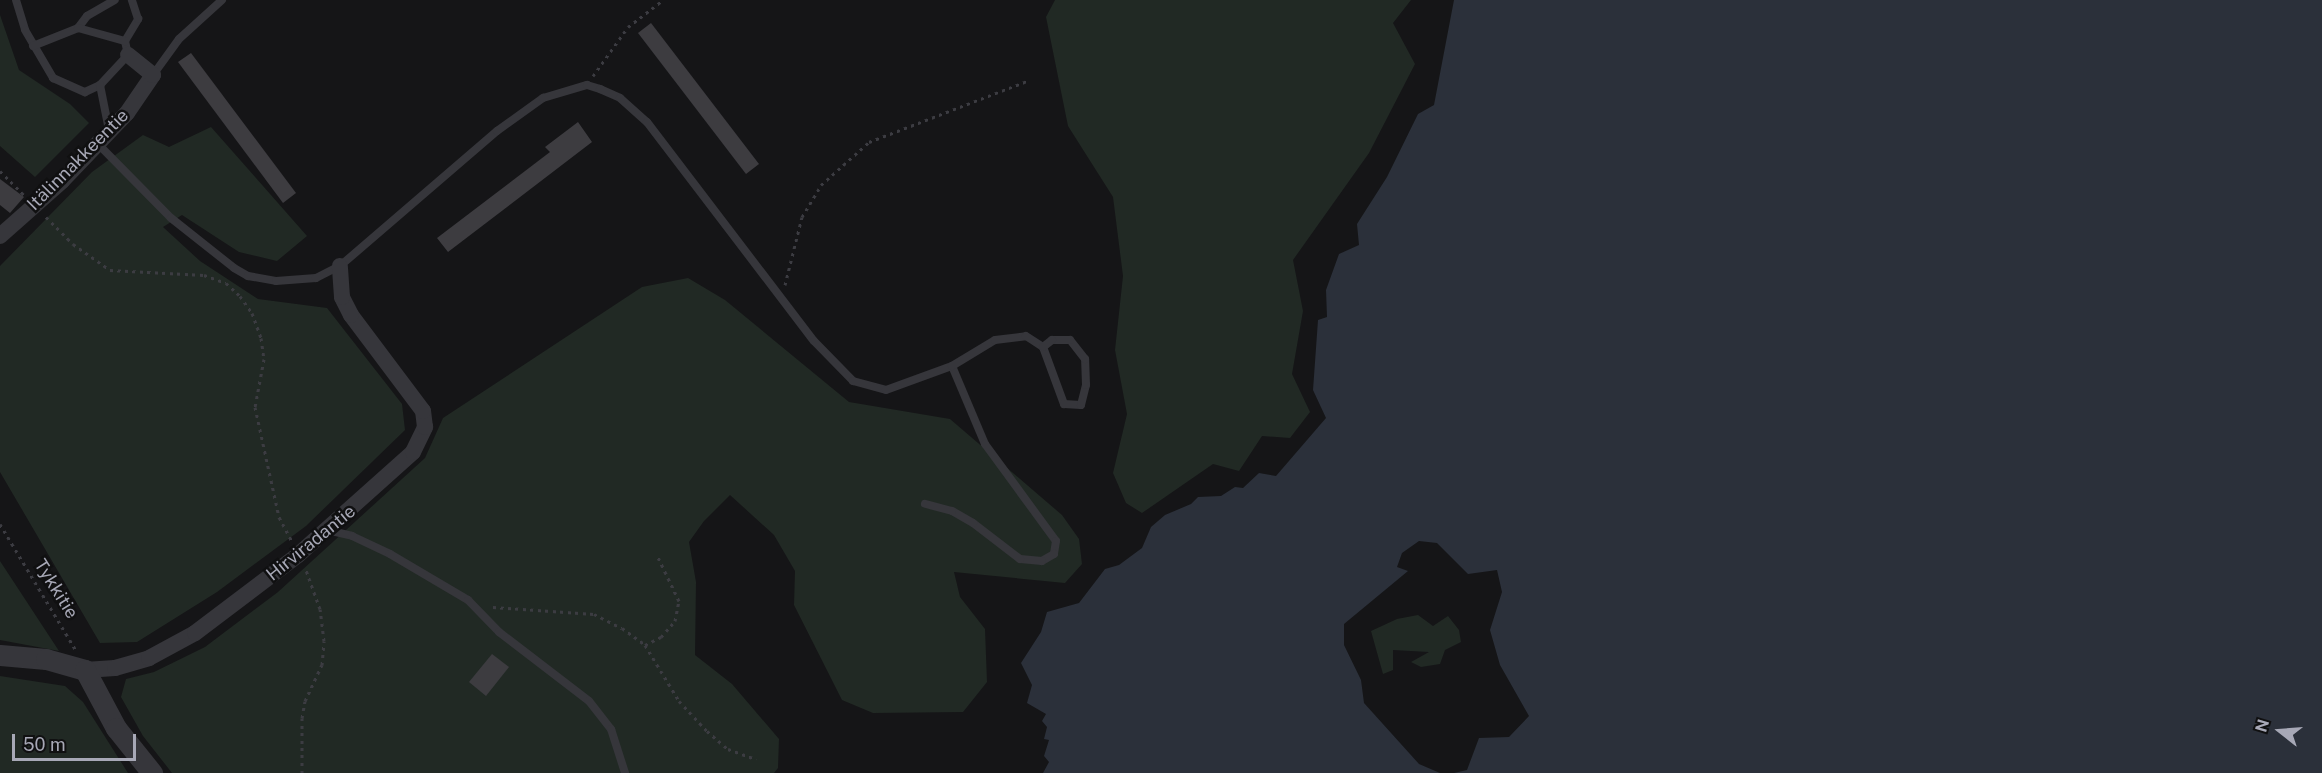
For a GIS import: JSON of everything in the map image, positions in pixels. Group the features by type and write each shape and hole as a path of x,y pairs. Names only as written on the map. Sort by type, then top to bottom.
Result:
{"street":[{"path":"126,48 153,75"},
{"name":"Itälinnakkeentie","path":"0,236 34,206 127,113 153,75"},
{"name":"Hirviradantie","path":"0,655 46,659 85,670 116,668 149,658 195,633 298,555 413,452 425,427 423,411 351,315 342,297 340,266"},
{"path":"85,670 116,728 152,773"}],"lane":[{"path":"16,0 33,46 53,78 85,92 100,85 126,48 138,19 132,0"},
{"path":"33,46 78,28 87,16 115,0"},
{"name":"Itälinnakkeentie","path":"153,75 179,39 222,0"},
{"path":"78,28 126,48"},
{"path":"100,85 109,131"},
{"path":"97,143 171,218 248,276 276,281 316,278 340,266 497,131 543,98 587,85 620,98 647,122 814,340 854,381 886,390 952,366 995,340 1026,336 1043,346 1064,404 1081,405 1086,385 1085,359 1070,340 1052,340 1043,346"},
{"path":"925,504 952,511 973,523 1020,559 1042,561 1054,554 1056,541 1052,532 985,444 952,366"},
{"path":"327,530 352,536 390,554 468,600 499,632 589,701 611,729 625,773"}],"path":[{"path":"587,85 628,27 663,0"},
{"path":"782,298 802,217 821,185 861,149 869,142 1027,81"},
{"path":"0,171 72,244 111,270 204,275 226,283 240,296 252,313 261,338 264,359 255,407 279,517 314,586 324,641 322,664 305,701 302,718 302,773"},
{"name":"Tykkitie","path":"0,525 68,634 85,670"},
{"path":"645,645 661,637 675,621 679,601 657,555"},
{"path":"468,600 533,612 594,614 622,627 645,645 679,700 706,731 728,749 756,759"}],"shaded area":[{"path":"1055,0 1411,0 1393,23 1415,64 1369,153 1293,260 1303,311 1292,374 1310,412 1290,438 1262,436 1239,471 1213,464 1142,513 1126,503 1113,473 1127,414 1115,350 1123,276 1113,197 1068,126 1046,17"},
{"path":"1454,0 2322,0 2322,773 1454,773 1467,770 1479,738 1509,737 1529,716 1500,665 1490,630 1502,592 1497,570 1468,574 1437,543 1419,541 1402,553 1397,567 1408,571 1344,624 1344,645 1361,680 1364,703 1419,764 1440,773 1043,773 1049,762 1044,756 1049,740 1044,739 1047,727 1042,721 1046,714 1027,703 1032,685 1021,663 1041,632 1047,612 1079,603 1105,569 1119,565 1142,548 1151,527 1165,515 1191,504 1198,497 1221,496 1235,487 1243,488 1259,473 1276,476 1326,418 1313,390 1318,320 1327,317 1326,290 1339,254 1359,245 1357,224 1387,177 1418,114 1434,105"},
{"path":"0,15 19,70 70,104 89,123 35,177 0,146"},
{"path":"211,127 307,236 277,261 239,252 182,215 163,227 200,261 258,299 327,308 402,404 405,430 306,526 217,592 137,642 100,643 0,472 0,266 92,172 143,135 169,147"},
{"path":"688,278 725,300 849,402 950,419 1062,515 1079,539 1082,564 1065,583 954,572 960,597 985,629 987,682 963,712 873,713 842,700 794,605 795,571 774,535 730,495 704,521 689,542 696,582 695,655 732,684 779,739 778,768 774,773 172,773 143,736 121,697 126,679 154,672 205,647 278,592 425,458 443,418 642,287"},
{"path":"0,561 59,651 0,640"},
{"path":"1418,615 1433,626 1448,616 1459,630 1461,642 1445,650 1440,664 1421,667 1411,662 1429,652 1393,650 1393,670 1383,674 1371,631 1397,619"},
{"path":"0,676 65,686 83,702 128,773 0,773"}],"building":[{"path":"651,23 759,164 746,174 638,33"},
{"path":"191,53 296,193 283,203 178,62"},
{"path":"578,122 592,142 448,252 437,238 550,152 545,147"},
{"path":"0,179 24,197 10,213 0,205"},
{"path":"492,654 509,667 486,696 469,682"}]}
